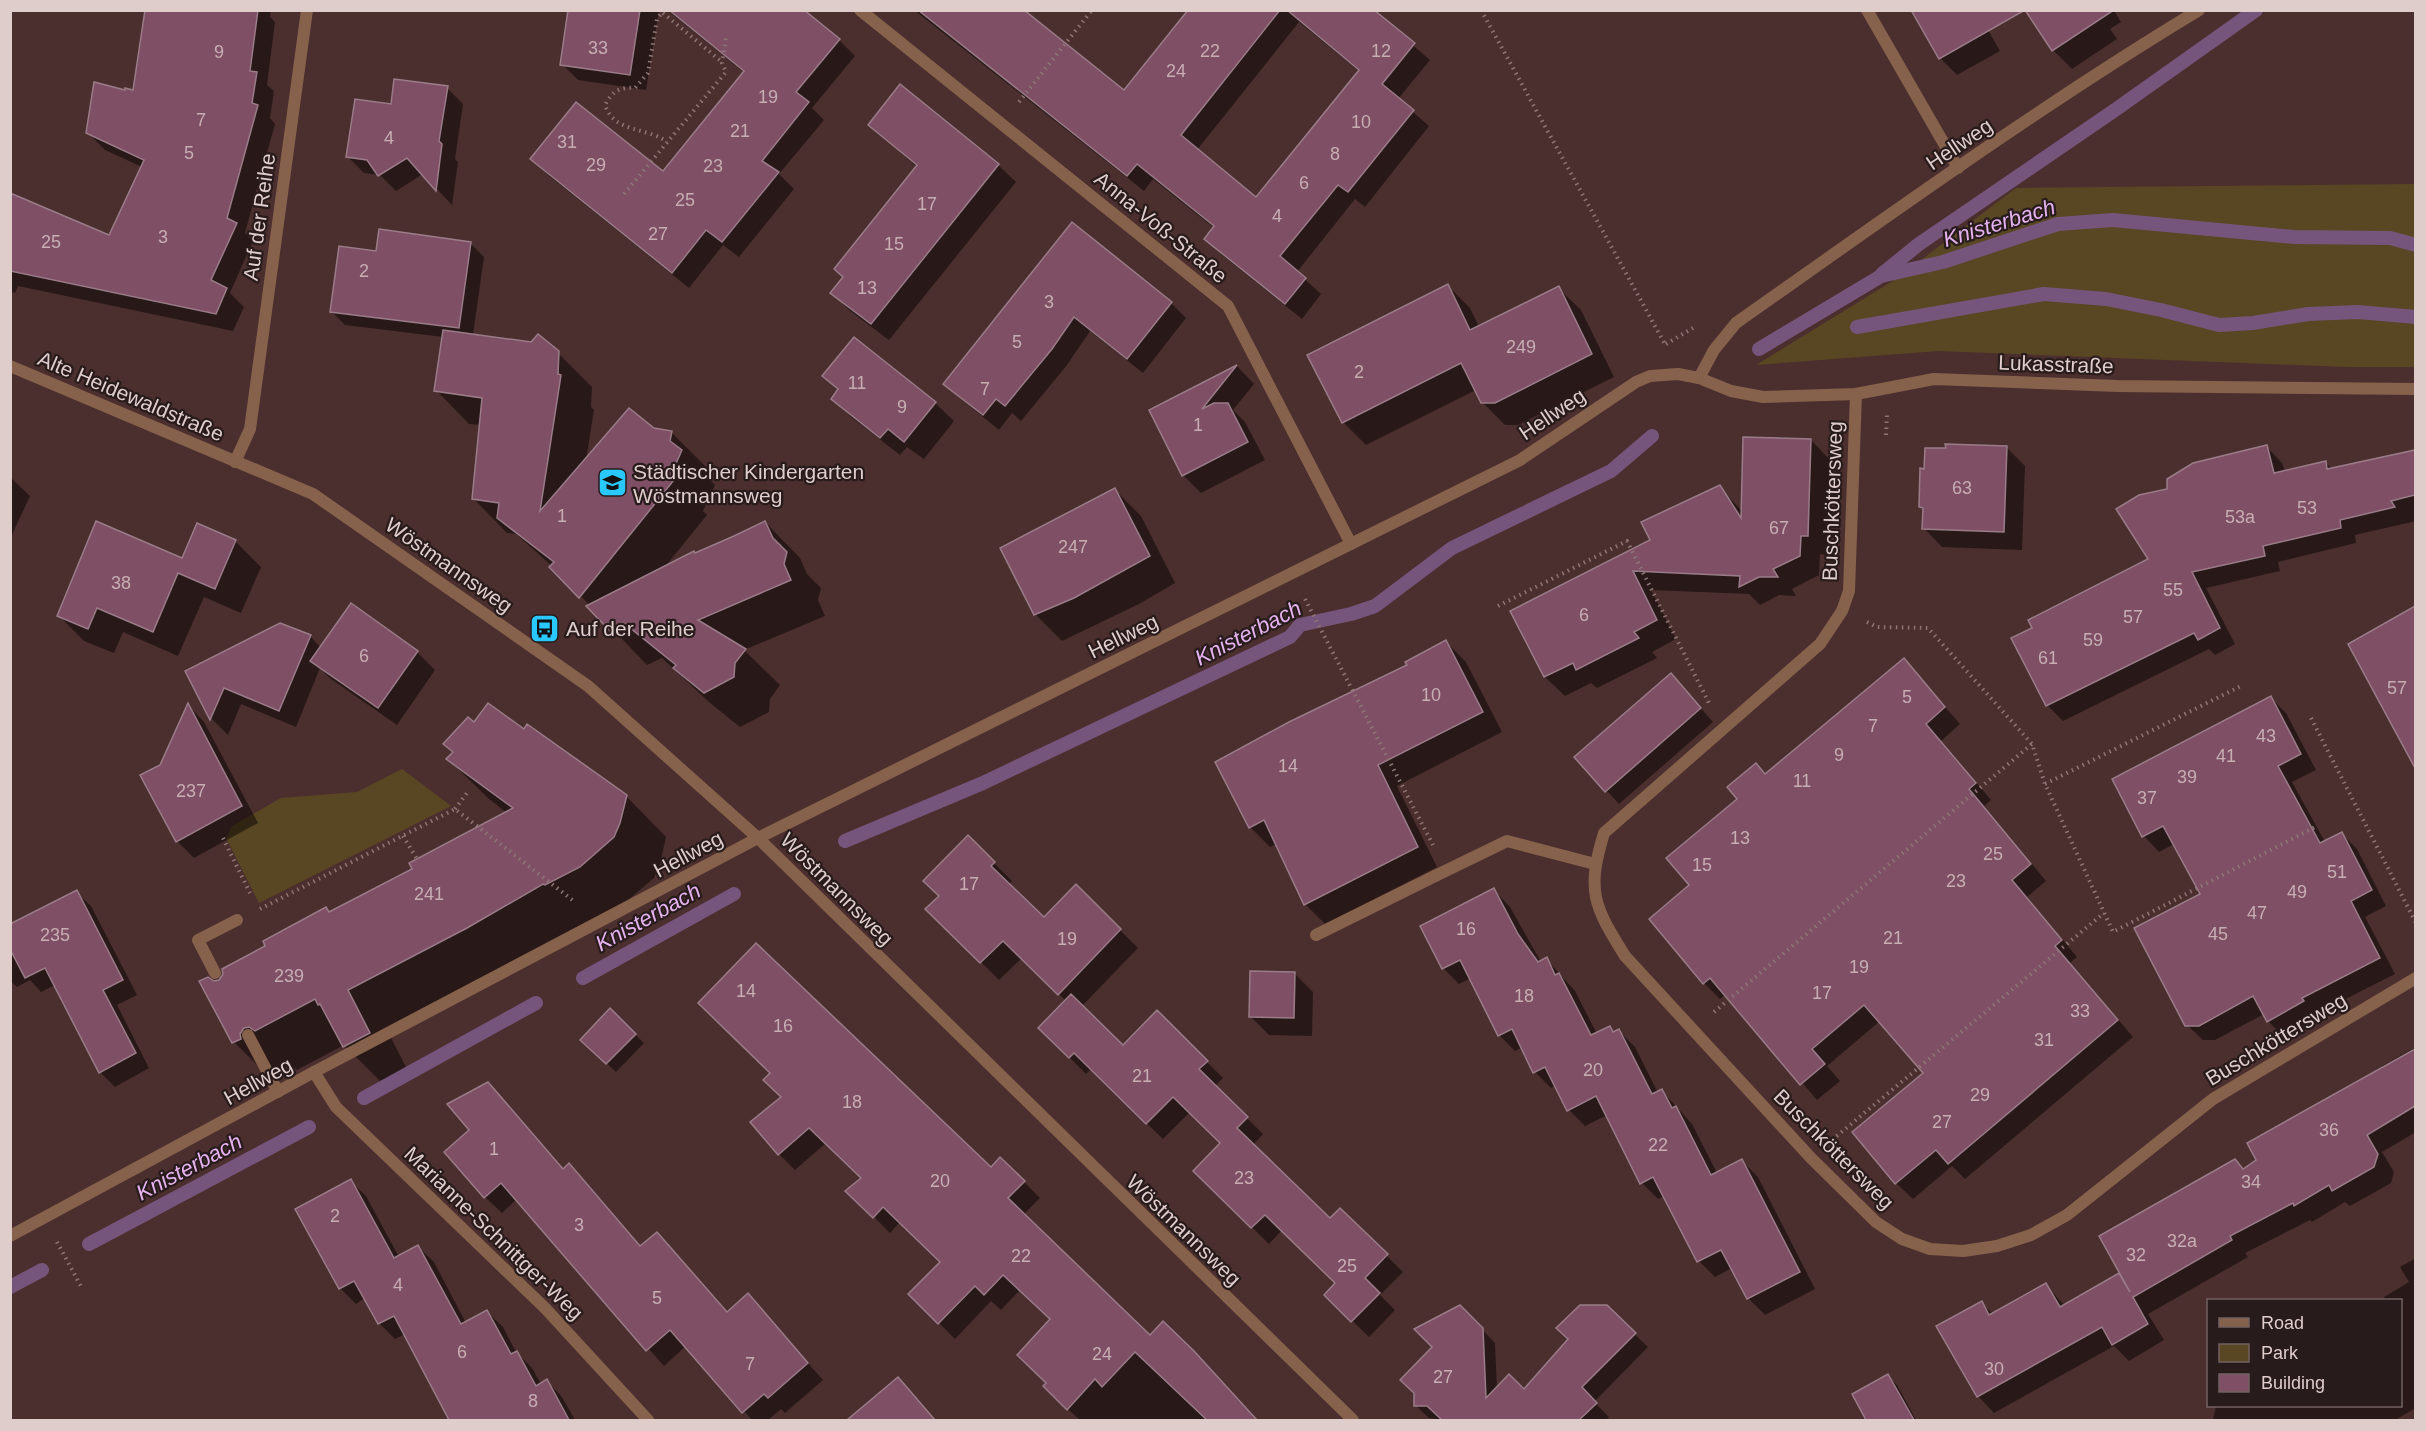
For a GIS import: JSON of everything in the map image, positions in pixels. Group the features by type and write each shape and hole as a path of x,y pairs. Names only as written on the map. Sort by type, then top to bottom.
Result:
{"street":[{"name":"Auf der Reihe","path":"235,462 250,429 307,10"},
{"name":"Anna-Voß-Straße","path":"860,10 1228,306 1351,544"},
{"path":"1868,10 1958,168"},
{"name":"Hellweg","path":"10,1236 314,1072 758,838 1520,460 1635,381 1663,374 1699,378 1714,350 1736,323 1958,168 2143,44 2199,10"},
{"name":"Alte Heidewaldstraße","path":"10,366 235,462"},
{"name":"Lukasstraße","path":"1699,378 1731,391 1763,397 1856,394 1934,379 2117,386 2415,389"},
{"name":"Buschköttersweg","path":"1856,394 1849,591 1842,611 1820,644 1604,833 1595,864 1594,893 1603,921 1625,956 1810,1158 1876,1222 1902,1239 1930,1249 1963,1251 1997,1246 2031,1235 2067,1215 2213,1099 2415,978"},
{"name":"Wöstmannsweg","path":"235,462 313,494 588,686 758,838 1353,1420"},
{"path":"1316,935 1507,841 1595,864"},
{"path":"215,973 198,940 237,920"},
{"path":"248,1035 278,1092"},
{"name":"Marianne-Schnittger-Weg","path":"314,1072 336,1107 545,1308 648,1420"}],"path":[{"path":"1000,123 1092,10"},
{"path":"1481,10 1666,345 1663,374"},
{"path":"624,194 726,72 722,63 663,12 657,19 648,74 635,88 622,87 613,92 605,105 608,113 621,126 658,135 667,142"},
{"path":"722,63 726,38"},
{"path":"1498,606 1627,541 1715,714 1726,728"},
{"path":"1305,598 1440,873"},
{"path":"1842,611 1877,627 1928,628 2032,744 2045,784 2113,932 2314,827"},
{"path":"2045,784 2241,686"},
{"path":"2311,718 2415,922"},
{"path":"1693,1030 2032,744"},
{"path":"237,920 455,809 467,793"},
{"path":"455,809 576,903 591,928"},
{"path":"403,836 417,859"},
{"path":"223,838 258,910"},
{"path":"1810,1158 2104,913"},
{"path":"73,1272 82,1288"}],"green space":[{"path":"2415,184 2415,367 2347,367 1938,351 1756,365 1896,279 2016,188"},
{"path":"402,769 451,806 259,903 226,838 232,826 281,798 357,792"}],"building":[{"path":"145,10 258,10 250,71 257,72 252,103 258,105 227,218 237,223 211,280 227,288 216,314 10,271 10,193 109,235 144,160 86,133 94,82 133,90"},
{"path":"568,10 640,10 630,75 560,65"},
{"path":"669,10 804,10 840,39 796,92 809,102 762,161 779,172 722,242 706,230 672,273 530,159 576,102 663,171 744,71"},
{"path":"918,10 1024,10 1124,90 1188,10 1280,10 1181,135 1256,197 1359,70 1287,10 1374,10 1415,43 1382,84 1414,110 1348,192 1338,185 1280,256 1306,278 1285,304 1204,239 1214,226 1137,164 1127,176"},
{"path":"1911,10 2025,10 1939,59"},
{"path":"2025,10 2114,10 2052,51"},
{"path":"394,79 448,86 439,141 442,144 436,191 407,158 378,176 367,160 346,157 355,99 391,104"},
{"path":"900,84 999,164 871,324 830,293 843,277 834,269 917,165 868,125"},
{"path":"1072,222 1172,302 1127,359 1074,317 1052,349 1005,406 996,399 983,415 943,384"},
{"path":"379,229 471,242 459,328 330,312 339,246 376,251"},
{"path":"1448,284 1470,330 1559,286 1592,354 1495,403 1481,403 1461,363 1342,423 1307,355"},
{"path":"443,330 531,342 538,334 559,351 558,374 561,375 540,511 629,408 654,428 672,431 670,441 682,450 670,477 674,480 579,598 549,567 554,562 497,518 499,503 472,499 482,398 434,391"},
{"path":"854,337 936,402 904,442 888,429 880,438 831,399 838,389 822,376"},
{"path":"1237,365 1202,409 1214,403 1228,403 1248,442 1182,476 1149,410"},
{"path":"1743,437 1811,439 1808,536 1801,536 1800,556 1773,569 1778,577 1759,577 1739,587 1740,576 1633,571 1657,620 1634,632 1639,638 1576,670 1573,663 1544,677 1510,611 1650,540 1641,522 1720,485 1741,518"},
{"path":"1945,444 2007,446 2004,532 1922,529 1923,508 1919,507 1920,468 1924,469 1925,448 1946,448"},
{"path":"2267,445 2274,473 2326,461 2327,469 2415,450 2415,495 2391,501 2395,507 2340,520 2341,528 2263,546 2265,556 2192,572 2220,628 2198,640 2194,633 2046,706 2011,638 2032,628 2028,620 2148,559 2116,509 2139,495 2167,489 2167,479 2193,463"},
{"path":"1115,488 1150,556 1074,598 1034,615 1000,548"},
{"path":"96,521 182,558 197,523 236,540 215,589 178,573 153,632 97,608 88,629 57,616"},
{"path":"765,521 773,538 787,552 784,564 791,580 698,620 746,649 735,663 734,677 704,693 673,668 676,665 625,624 610,631 586,606 694,551 695,553"},
{"path":"351,603 418,651 378,708 310,661"},
{"path":"2415,606 2415,768 2348,644"},
{"path":"280,623 311,635 279,711 224,688 210,720 185,671"},
{"path":"1446,640 1483,712 1378,765 1418,847 1304,905 1264,820 1249,828 1215,762 1289,722 1407,665 1405,662"},
{"path":"1904,658 1945,707 1926,724 1976,783 1969,789 2031,864 2012,880 2062,940 2055,946 2118,1020 1948,1164 1936,1150 1895,1184 1852,1132 1923,1073 1864,1005 1812,1049 1825,1064 1800,1085 1710,978 1703,984 1649,919 1689,885 1666,858 1737,799 1727,787 1756,763 1765,774"},
{"path":"1671,673 1701,708 1605,792 1574,757"},
{"path":"2271,696 2301,754 2278,766 2320,843 2342,832 2372,890 2351,901 2380,958 2302,998 2304,1001 2267,1022 2253,996 2199,1026 2185,1026 2134,928 2200,894 2163,826 2142,837 2112,779"},
{"path":"188,703 242,806 176,842 140,775 160,765"},
{"path":"488,703 524,729 527,724 627,795 614,837 580,867 543,884 467,928 348,990 370,1033 343,1047 315,999 255,1031 249,1027 244,1028 240,1034 241,1039 232,1043 199,981 208,977 214,981 219,980 223,974 222,969 265,946 263,941 326,907 329,912 412,869 409,863 513,808 446,759 453,752 443,744 468,717 474,722"},
{"path":"968,835 995,862 991,866 1044,917 1076,884 1121,929 1058,995 1003,941 980,963 925,909 939,896 923,881"},
{"path":"1494,888 1518,934 1538,962 1547,957 1555,975 1559,973 1591,1035 1610,1026 1613,1032 1619,1029 1652,1094 1662,1089 1672,1108 1676,1106 1711,1175 1742,1159 1800,1272 1747,1299 1721,1250 1697,1262 1653,1177 1640,1184 1596,1096 1567,1111 1545,1067 1533,1073 1512,1029 1498,1036 1460,960 1442,969 1420,926"},
{"path":"77,890 123,980 103,990 136,1053 99,1073 45,968 25,978 10,949 10,924"},
{"path":"756,943 991,1167 1000,1157 1025,1181 1008,1198 1150,1335 1163,1321 1194,1351 1257,1420 1207,1420 1135,1352 1102,1387 1095,1379 1067,1410 1043,1386 1046,1383 1017,1355 1050,1319 1003,1275 984,1295 975,1286 938,1324 908,1294 940,1262 883,1207 873,1218 845,1191 861,1178 809,1128 778,1155 750,1122 781,1097 763,1080 770,1073 698,1003"},
{"path":"1250,971 1295,972 1294,1018 1249,1017"},
{"path":"1071,994 1123,1045 1157,1010 1208,1061 1199,1069 1248,1117 1237,1128 1330,1218 1340,1208 1388,1254 1365,1278 1380,1293 1351,1322 1324,1295 1335,1283 1265,1215 1251,1228 1193,1171 1220,1143 1173,1097 1146,1124 1074,1053 1069,1058 1038,1028"},
{"path":"610,1008 636,1034 606,1064 580,1040"},
{"path":"2415,1049 2415,1106 2367,1135 2378,1154 2374,1167 2332,1191 2329,1185 2294,1206 2293,1203 2230,1236 2232,1240 2133,1297 2148,1324 2112,1345 2102,1327 1977,1397 1936,1326 1982,1301 1989,1315 2046,1283 2060,1307 2119,1273 2130,1292 2099,1236 2235,1159 2243,1169 2256,1160 2247,1143"},
{"path":"488,1082 563,1169 569,1163 640,1246 657,1232 727,1312 748,1293 808,1363 768,1398 764,1394 742,1413 670,1330 646,1351 501,1183 484,1198 444,1152 469,1130 447,1104"},
{"path":"351,1179 394,1258 418,1245 461,1324 487,1310 511,1354 517,1351 536,1386 547,1379 569,1420 449,1420 394,1316 378,1324 354,1281 339,1289 295,1209"},
{"path":"1460,1305 1483,1328 1486,1398 1509,1374 1524,1389 1568,1339 1556,1328 1580,1305 1607,1305 1636,1333 1582,1387 1597,1403 1579,1420 1442,1420 1427,1406 1414,1406 1414,1393 1400,1380 1432,1347 1414,1329"},
{"path":"1888,1374 1914,1420 1866,1420 1852,1394"},
{"path":"898,1377 935,1420 847,1420"}],"waterway":[{"path":"1882,274 1919,244 2256,10"},
{"name":"Knisterbach","path":"1759,349 1881,276 1943,262 2058,224 2113,220 2294,237 2390,238 2416,245"},
{"path":"1857,327 2044,294 2106,299 2219,325 2253,323 2308,314 2358,312 2416,317"},
{"name":"Knisterbach","path":"845,841 983,783 1290,637 1300,625 1351,614 1375,606 1452,548 1611,471 1652,436"},
{"name":"Knisterbach","path":"583,978 734,894"},
{"name":"Knisterbach","path":"364,1098 536,1003"},
{"name":"Knisterbach","path":"89,1244 309,1127"},
{"name":"Knisterbach","path":"10,1287 42,1270"}],"place":[{"name":"Städtischer Kindergarten Wöstmannsweg","path":"612,483"},
{"name":"Auf der Reihe","path":"545,628"}]}
